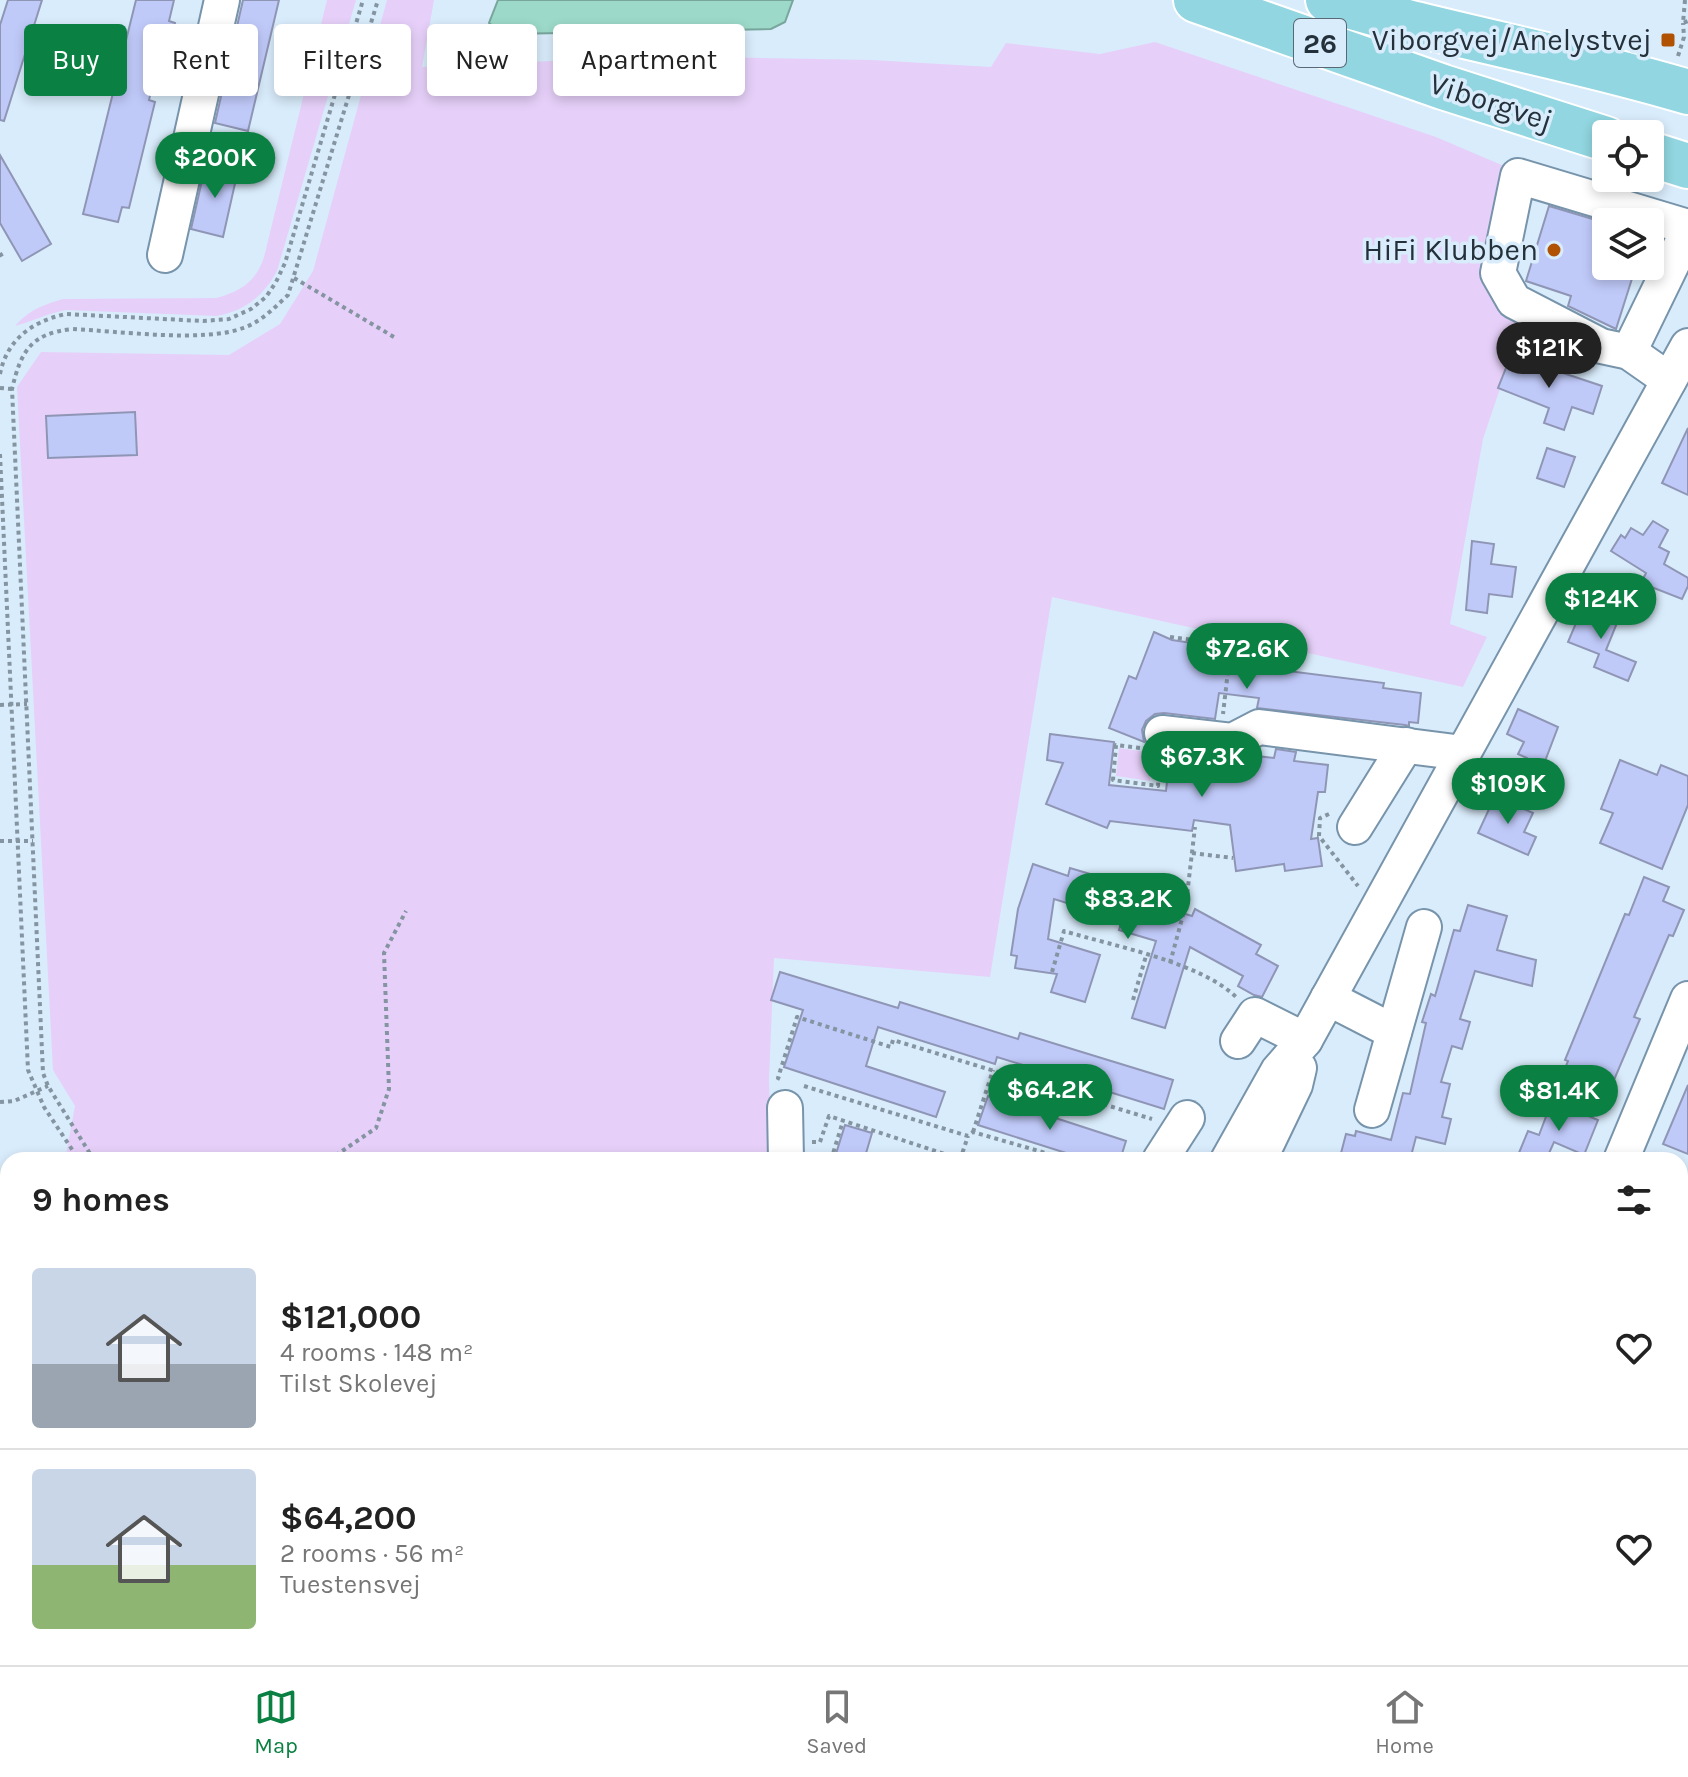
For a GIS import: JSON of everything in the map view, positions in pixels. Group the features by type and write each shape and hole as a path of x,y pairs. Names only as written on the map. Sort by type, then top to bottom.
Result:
{"main road":[{"name":"Viborgvej","path":"1196,0 1443,87 1592,135"},
{"name":"Viborgvej","path":"1328,0 1443,31 1571,60 1682,77"},
{"path":"1664,158 1688,166"}],"street":[{"path":"165,255 222,0"},
{"path":"1629,352 1688,229 1518,176 1498,273 1514,301 1601,346 1629,352 1669,380"},
{"path":"1232,1152 1278,1071 1305,1040 1688,346"},
{"path":"1162,733 1232,741 1259,727 1463,753"},
{"path":"1355,827 1406,745"},
{"path":"1372,1110 1424,927"},
{"path":"1328,998 1394,1032"},
{"path":"1624,1152 1688,999"},
{"path":"1247,1028 1305,1040"},
{"path":"1263,1152 1295,1085 1305,1040"},
{"path":"785,1108 786,1151"},
{"path":"1165,1152 1184,1123"}],"path":[{"path":"0,370 5,356 24,331 53,317 66,314 203,321 229,319 251,309 266,297 285,263 363,0"},
{"path":"89,1152 43,1073 12,389 21,357 35,341 55,331 73,329 216,335 242,329 264,318 288,295 378,0"},
{"path":"1682,77 1685,0"},
{"path":"0,253 4,260"},
{"path":"294,278 394,337"},
{"path":"0,388 12,389"},
{"path":"0,454 28,1070 44,1107 74,1152"},
{"path":"1170,637 1231,645 1223,709 1227,740"},
{"path":"0,705 27,704"},
{"path":"1116,745 1113,780 1158,786 1162,733"},
{"path":"1170,963 1186,904 1195,827"},
{"path":"0,841 33,841"},
{"path":"1192,853 1233,858"},
{"path":"341,1152 376,1128 389,1089 384,953 406,911"},
{"path":"1052,972 1064,931 1184,967 1227,989 1247,1028"},
{"path":"1133,1000 1146,956"},
{"path":"968,1136 778,1078 797,1017 891,1047 893,1040 1184,1123"},
{"path":"962,1152 968,1136 973,1132 993,1070"},
{"path":"0,1102 14,1101 48,1086"},
{"path":"786,1151 820,1142 829,1116 938,1152"},
{"path":"833,1152 843,1121"},
{"path":"973,1132 1042,1152"}],"shaded area":[{"path":"327,0 356,0 349,24 321,24"},
{"path":"387,0 434,0 430,24 427,24 422,67 427,67 427,96 537,96 537,62 553,61 553,96 745,96 745,58 872,60 991,67 1006,43 1100,54 1155,42 1436,137 1504,166 1484,280 1516,315 1512,353 1483,439 1450,624 1487,637 1463,687 1052,597 990,977 774,958 769,1080 772,1152 66,1152 75,1106 53,1070 17,387 41,352 229,355 280,324 313,271 361,96 411,96 411,24 380,24"},
{"path":"498,0 793,0 785,22 771,29 745,29 745,24 553,24 553,33 537,33 537,24 489,23"},
{"path":"303,96 328,96 277,271 266,288 244,307 216,316 66,310 15,326 37,309 63,299 216,298 240,289 252,279 264,257"},
{"path":"1119,748 1154,753 1150,781 1116,776"}],"building":[{"path":"8,0 42,0 34,24 24,24 24,57 4,121 0,120 0,25"},
{"path":"136,0 174,0 169,21 175,24 143,24 143,96 150,96 149,100 155,102 129,208 122,207 118,222 83,214 112,96 127,96 127,36"},
{"path":"243,0 279,0 258,89 258,24 238,24"},
{"path":"221,96 256,96 248,131 215,123"},
{"path":"0,155 51,244 22,261 0,223"},
{"path":"206,163 238,170 223,237 191,229"},
{"path":"1549,206 1592,219 1592,280 1632,280 1616,329 1568,306 1571,296 1526,281"},
{"path":"1512,353 1602,386 1593,414 1572,407 1564,430 1544,423 1549,408 1498,388"},
{"path":"135,412 137,455 48,458 46,416"},
{"path":"1688,428 1688,495 1662,483"},
{"path":"1547,448 1575,457 1564,487 1537,478"},
{"path":"1653,521 1668,530 1659,547 1669,552 1664,564 1688,578 1682,599 1641,583 1646,573 1611,551 1621,535 1625,538 1631,528 1643,535"},
{"path":"1472,541 1494,544 1491,564 1516,567 1512,597 1489,594 1487,613 1466,610"},
{"path":"1584,604 1619,618 1606,650 1636,662 1628,681 1594,667 1599,654 1568,642"},
{"path":"1154,632 1172,640 1199,644 1198,654 1217,657 1216,662 1384,683 1383,688 1421,693 1418,723 1409,722 1409,726 1257,708 1259,698 1219,693 1215,719 1155,714 1146,721 1142,730 1144,742 1109,728 1129,676 1136,679"},
{"path":"1518,709 1558,727 1539,777 1522,769 1527,758 1518,754 1524,742 1507,734"},
{"path":"1050,734 1114,742 1109,785 1166,791 1170,754 1231,761 1248,755 1274,758 1276,749 1296,752 1294,761 1328,765 1325,792 1318,792 1311,839 1318,838 1322,866 1285,871 1284,864 1236,871 1230,825 1194,820 1192,831 1110,821 1107,828 1046,804 1063,763 1047,760"},
{"path":"1620,760 1657,775 1661,765 1688,776 1688,805 1662,869 1600,843 1613,813 1601,809"},
{"path":"1495,796 1533,813 1524,832 1536,837 1528,855 1478,833"},
{"path":"1033,864 1068,876 1070,868 1117,882 1113,892 1192,916 1195,909 1261,945 1256,954 1278,966 1262,997 1238,986 1243,976 1190,947 1165,1028 1132,1018 1156,941 1119,930 1122,920 1054,899 1048,939 1100,955 1085,1002 1051,992 1057,974 1015,968 1017,956 1011,955 1018,909"},
{"path":"1644,877 1669,887 1663,901 1684,910 1673,936 1669,935 1634,1017 1640,1019 1614,1080 1592,1072 1590,1076 1566,1066 1568,1061 1565,1060 1625,914 1629,915"},
{"path":"1468,905 1507,916 1497,950 1536,960 1532,986 1475,971 1460,1019 1470,1022 1462,1049 1452,1046 1441,1082 1450,1084 1442,1117 1451,1119 1445,1144 1416,1137 1412,1152 1341,1152 1346,1134 1355,1136 1356,1131 1391,1140 1403,1093 1410,1094 1426,1023 1422,1022 1431,994 1435,996 1454,930 1460,931"},
{"path":"780,972 898,1008 900,1002 1018,1039 1020,1033 1173,1080 1164,1109 997,1057 995,1064 878,1027 866,1066 945,1092 936,1117 784,1067 803,1010 771,1000"},
{"path":"1688,1085 1688,1152 1663,1144"},
{"path":"988,1096 1126,1141 1123,1152 1063,1152 978,1125"},
{"path":"1552,1101 1598,1120 1585,1152 1577,1152 1554,1142 1550,1152 1519,1152 1528,1131 1539,1135"},
{"path":"845,1125 872,1133 866,1152 837,1152"}],"place":[{"name":"Viborgvej/Anelystvej","path":"1668,40"},
{"name":"HiFi Klubben","path":"1554,250"}]}
